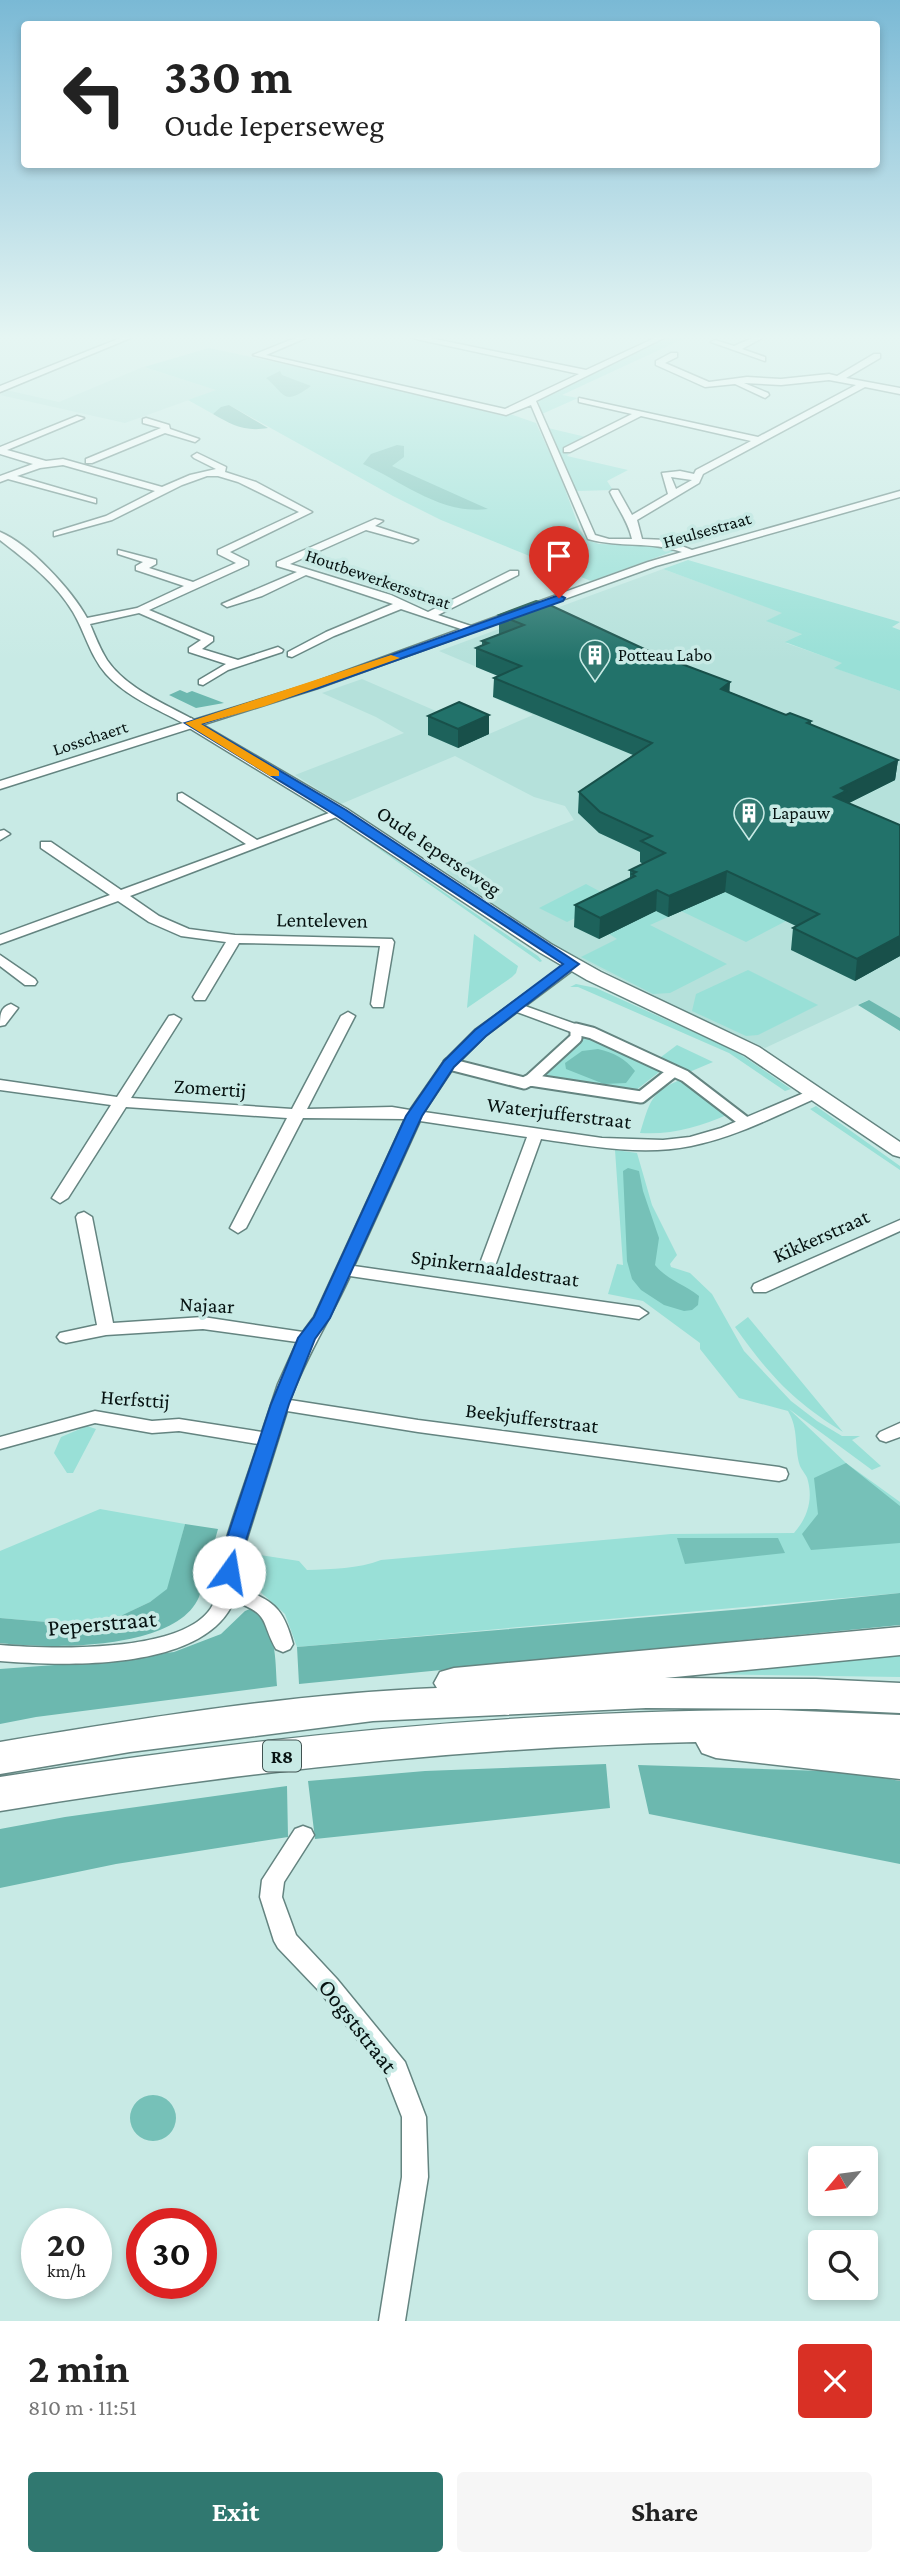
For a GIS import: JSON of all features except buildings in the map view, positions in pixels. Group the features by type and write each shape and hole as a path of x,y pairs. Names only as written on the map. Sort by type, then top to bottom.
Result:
{"highway":[{"path":"373,1706 441,1684 900,1642"},
{"name":"R8","path":"0,1758 130,1736 373,1706 646,1693 816,1694 900,1699"},
{"name":"R8","path":"0,1794 139,1772 565,1729 710,1724 819,1725 900,1731"},
{"path":"565,1729 759,1746 900,1763"}],"street":[{"path":"84,463 127,445"},
{"path":"552,445 591,537 609,542 666,543 692,553"},
{"path":"567,450 576,445"},
{"path":"632,519 698,478 699,472 749,445"},
{"path":"0,450 45,464"},
{"path":"197,456 223,469 218,473"},
{"path":"4,478 45,464 84,463 163,490"},
{"path":"57,534 105,520 141,505 150,495 204,474 218,473 262,486 307,512 222,552 244,563 140,610 84,622"},
{"path":"673,494 665,475 680,474 698,478"},
{"path":"4,478 93,501"},
{"path":"615,492 626,515 632,519 638,542"},
{"name":"Heulsestraat","path":"473,630 692,553 900,494"},
{"name":"Houtbewerkersstraat","path":"378,521 281,564 387,597 401,605 473,630"},
{"path":"367,527 412,540"},
{"name":"Oude Ieperseweg","path":"0,535 66,592 84,622 100,658 110,672 123,683 341,813 572,964 732,1039 900,1151"},
{"path":"122,551 152,562 140,568 193,586"},
{"path":"228,604 258,594 305,572"},
{"path":"430,615 514,573"},
{"path":"292,654 330,634 401,605"},
{"path":"140,610 209,639 194,650 238,664"},
{"name":"Losschaert","path":"0,785 191,723 261,704 473,630"},
{"path":"203,682 225,668 278,650"},
{"path":"182,797 256,845"},
{"path":"0,940 341,813"},
{"name":"Lenteleven","path":"46,845 169,927 186,933 235,939 387,942 378,1004"},
{"path":"200,997 235,939"},
{"path":"0,959 30,982"},
{"path":"284,1644 277,1619 263,1605 226,1591 232,1553 280,1404 306,1338 322,1318 414,1116 449,1064 480,1033 572,964"},
{"path":"515,1007 592,1033 685,1076 746,1122"},
{"path":"0,1022 11,1008"},
{"path":"238,1228 348,1016"},
{"name":"Zomertij","path":"60,1198 174,1019"},
{"path":"449,1064 524,1083 576,1038 576,1029"},
{"path":"530,1080 641,1097 674,1071"},
{"name":"Zomertij","path":"0,1086 121,1102 297,1114 393,1112 414,1116"},
{"name":"Waterjufferstraat","path":"414,1116 602,1143 673,1144 697,1140 816,1093"},
{"path":"487,1266 536,1132"},
{"path":"84,1217 106,1329"},
{"name":"Kikkerstraat","path":"760,1288 900,1225"},
{"name":"Spinkernaaldestraat","path":"344,1270 639,1313"},
{"name":"Najaar","path":"66,1338 106,1329 202,1323 306,1338"},
{"name":"Beekjufferstraat","path":"280,1404 418,1426 779,1474"},
{"name":"Herfsttij","path":"0,1443 95,1417 152,1427 179,1425 269,1439"},
{"name":"Peperstraat","path":"0,1654 97,1654 167,1644 201,1630 217,1615 226,1591"},
{"name":"Oogststraat","path":"303,1835 273,1880 271,1897 286,1941 329,1986 396,2070 414,2117 415,2176 392,2321"}],"shaded area":[{"path":"302,445 546,445 580,530 587,540 599,544 660,546 677,550 591,581 441,520"},
{"path":"396,445 404,446 404,457 392,466 488,509 454,507 423,496 363,464 371,454"},
{"path":"556,445 568,445 562,448 569,454 567,456 628,470 607,481 613,490 576,491"},
{"path":"688,560 900,622 892,627 900,630 900,691 834,668 842,663 785,642 802,634 766,621 782,613 663,569"},
{"path":"663,569 784,613 767,621 803,633 786,643 843,663 835,668 900,691 900,1018 868,1000 765,1048 649,994 548,942 445,871 574,820 565,806 534,797 455,756 341,804 295,775 404,733 376,717 322,693 362,679 489,734 533,715 493,697 534,691 439,651"},
{"path":"180,690 187,693 192,691 224,703 196,708 169,695"},
{"path":"345,825 538,956 542,961 540,962"},
{"path":"586,884 614,899 567,922 539,908"},
{"path":"725,892 786,921 746,942 681,911"},
{"path":"656,911 668,917 650,925 727,964 670,993 653,994 581,957 617,939 609,934"},
{"path":"474,934 518,966 512,977 467,1008"},
{"path":"748,970 818,1005 758,1035 746,1036 692,1011 696,994"},
{"path":"576,984 596,988 718,1043 743,1056 791,1089 785,1091 729,1053 578,987 570,987"},
{"path":"869,1000 900,1018 900,1031 858,1005"},
{"path":"585,1034 663,1069 631,1094 536,1078"},
{"path":"677,1045 713,1062 687,1073 657,1060"},
{"path":"598,1049 619,1057 635,1071 626,1083 604,1084 566,1069 565,1063 582,1051"},
{"path":"682,1079 729,1114 685,1129 640,1133 653,1099 663,1089"},
{"path":"816,1106 900,1166 900,1170 810,1109"},
{"path":"615,1150 637,1153 652,1205 677,1255 670,1264 671,1267 690,1273 712,1294 744,1351 791,1401 842,1436 860,1436 852,1440 881,1466 872,1470 789,1409 846,1463 900,1502 900,1593 297,1647 285,1614 256,1588 254,1570 260,1555 299,1561 307,1570 335,1569 381,1560 671,1534 794,1533 802,1521 808,1509 809,1488 807,1477 800,1466 794,1425 788,1411 739,1398 700,1349 700,1343 643,1301 608,1294 617,1264 623,1265"},
{"path":"628,1168 639,1171 659,1238 655,1265 699,1296 698,1305 692,1310 684,1311 664,1305 641,1290 632,1279 627,1261 623,1171"},
{"path":"748,1317 843,1432 796,1398 759,1359 735,1327"},
{"path":"87,1426 96,1429 73,1473 67,1473 54,1453 61,1437"},
{"path":"846,1463 900,1506 900,1543 811,1550 802,1534 818,1514 814,1478"},
{"path":"100,1509 185,1524 168,1589 150,1602 114,1619 69,1624 0,1618 0,1551"},
{"path":"185,1524 218,1529 199,1597 186,1615 165,1628 109,1643 49,1646 0,1643 0,1618 69,1624 114,1619 150,1602 167,1589"},
{"path":"677,1538 778,1538 785,1553 685,1564"},
{"path":"900,1593 900,1625 299,1684 297,1647"},
{"path":"252,1608 260,1615 270,1633 275,1654 277,1686 0,1724 0,1669 174,1652 221,1634 245,1611"},
{"path":"900,1648 900,1677 630,1673"},
{"path":"606,1764 610,1808 315,1839 308,1781 425,1771"},
{"path":"638,1765 853,1772 900,1781 900,1864 649,1814"},
{"path":"287,1786 288,1837 116,1864 0,1888 0,1829 65,1817"},
{"path":"153,2095 169,2102 176,2118 169,2134 153,2141 137,2134 130,2118 137,2102"}],"slow traffic":[{"path":"274,774 191,723 261,704 395,658"}],"place":[{"name":"Potteau Labo","path":"595,682"},
{"name":"Lapauw","path":"749,840"}],"route":[{"path":"229,1572 232,1553 280,1404 306,1338 322,1318 414,1116 449,1064 480,1033 572,964 341,813 191,723 314,686 559,598"}]}
